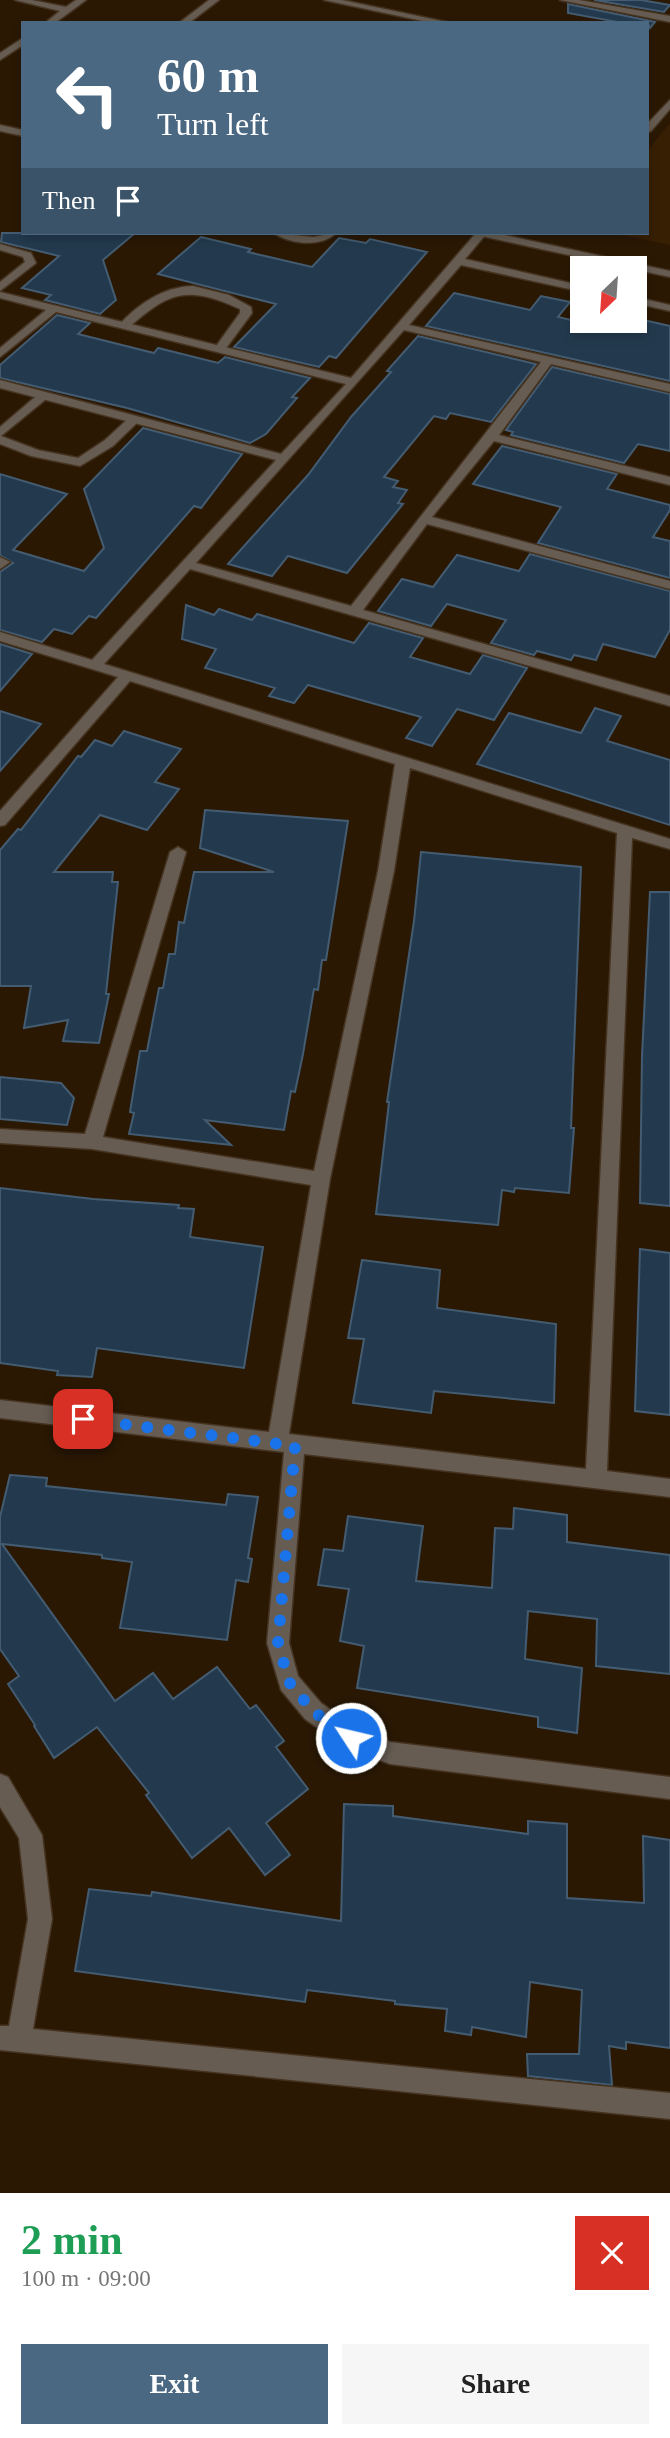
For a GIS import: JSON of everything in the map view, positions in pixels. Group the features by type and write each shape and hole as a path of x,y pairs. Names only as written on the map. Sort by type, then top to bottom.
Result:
{"street":[{"path":"19,0 68,10"},
{"path":"52,21 82,0"},
{"path":"186,21 215,0"},
{"path":"328,0 437,21"},
{"path":"564,0 613,13 670,19"},
{"path":"0,57 21,42"},
{"path":"649,128 670,103"},
{"path":"0,128 21,133"},
{"path":"288,235 314,241 329,235"},
{"path":"94,666 354,382 480,235"},
{"path":"495,235 556,244 670,274"},
{"path":"0,247 27,255 31,262 0,288"},
{"path":"458,261 570,286"},
{"path":"124,326 165,292 181,288 199,292 245,307 246,313 220,349"},
{"path":"0,295 354,382"},
{"path":"648,303 670,308"},
{"path":"0,354 53,309"},
{"path":"400,326 670,388"},
{"path":"353,613 548,360"},
{"path":"0,384 283,458"},
{"path":"0,433 45,396"},
{"path":"0,440 60,460 80,461 109,443 135,419"},
{"path":"491,437 670,481"},
{"path":"424,519 670,585"},
{"path":"186,564 670,701"},
{"path":"0,636 670,844"},
{"path":"0,821 127,676"},
{"path":"403,762 386,871 321,1178 286,1444 278,1643 289,1682 313,1711 351,1738 390,1752 670,1788"},
{"path":"596,1479 625,831"},
{"path":"92,1142 178,852"},
{"path":"0,1136 92,1142 321,1178"},
{"path":"0,1409 670,1488"},
{"path":"0,1785 30,1835 40,1919 10,2039 670,2106"}],"shaded area":[{"path":"670,123 670,245 622,235 649,235 649,149"}],"building":[{"path":"594,0 641,0 670,5 664,12"},
{"path":"568,4 655,22 650,28 649,21 612,21 568,13"},
{"path":"2,233 133,235 103,260 116,300 100,314 45,300 51,295 22,288 59,256 1,242"},
{"path":"201,237 251,249 248,252 312,267 339,238 366,243 370,239 427,252 336,358 329,356 319,367 234,347 276,304 158,274"},
{"path":"454,293 530,310 541,296 570,302 558,317 570,320 570,333 647,333 648,321 670,326 670,381 426,326"},
{"path":"57,315 90,323 78,334 154,353 158,348 218,363 225,357 310,378 292,397 297,398 266,434 250,443 127,408 0,378 0,365"},
{"path":"418,336 536,364 491,422 450,413 446,419 434,416 384,477 398,481 393,487 407,490 398,503 403,504 347,573 288,556 272,576 228,564 308,475 351,417 391,372 387,371"},
{"path":"552,367 670,394 670,451 638,444 624,463 511,435 513,432 506,430"},
{"path":"143,428 242,454 201,508 194,506 96,618 89,616 72,634 54,629 42,642 0,630 0,572 13,563 0,555 0,474 67,494 13,550 84,571 104,548 84,489"},
{"path":"502,446 617,474 607,489 670,505 670,510 653,537 670,541 670,578 538,543 561,507 473,484"},
{"path":"530,554 670,591 670,630 655,657 603,644 596,660 574,655 571,660 537,651 534,655 491,643 506,620 447,604 431,626 378,611 402,579 433,587 457,555 519,571"},
{"path":"186,605 214,615 219,609 252,620 257,614 354,643 369,623 423,638 410,657 470,674 483,655 527,668 494,720 457,709 432,746 406,738 421,717 308,685 294,703 269,696 275,688 205,668 216,649 182,639"},
{"path":"0,644 32,654 0,691"},
{"path":"595,708 621,716 607,741 670,760 670,825 477,764 509,713 581,733"},
{"path":"0,711 41,724 0,771"},
{"path":"124,731 181,749 155,782 179,789 147,830 100,815 54,872 113,872 112,882 118,882 106,994 109,994 99,1043 63,1041 68,1020 24,1028 31,986 0,986 0,850 18,829 21,830 78,756 81,757 95,740 112,746"},
{"path":"205,810 348,821 326,960 322,960 318,990 314,989 295,1092 291,1091 284,1130 205,1120 231,1145 129,1134 134,1113 130,1112 140,1051 147,1051 159,988 163,988 169,954 175,954 179,922 184,923 194,872 274,872 200,848"},
{"path":"421,852 581,867 571,1128 574,1128 569,1193 515,1188 514,1192 502,1190 498,1225 376,1214 387,1102 414,921"},
{"path":"650,892 670,892 670,1206 640,1203 642,1056"},
{"path":"0,1077 61,1083 74,1098 67,1125 0,1119"},
{"path":"0,1188 93,1199 179,1205 178,1208 194,1209 190,1237 263,1247 244,1368 97,1348 92,1377 57,1375 58,1371 0,1363"},
{"path":"640,1249 670,1253 670,1415 635,1411"},
{"path":"362,1260 440,1270 437,1308 556,1324 554,1403 434,1391 431,1413 353,1403 364,1339 348,1338"},
{"path":"10,1475 47,1478 46,1486 226,1505 228,1494 258,1497 248,1558 252,1559 248,1582 236,1580 227,1640 120,1628 132,1562 102,1558 102,1555 2,1544 115,1701 153,1673 173,1699 217,1667 250,1709 256,1705 284,1741 276,1747 308,1789 266,1823 290,1855 265,1875 229,1828 192,1858 146,1795 149,1793 97,1727 54,1758 8,1684 19,1676 0,1649 0,1517"},
{"path":"514,1508 567,1515 567,1542 670,1555 670,1674 596,1666 597,1619 528,1611 525,1659 582,1668 577,1733 538,1727 538,1717 357,1688 364,1646 340,1641 349,1589 318,1585 324,1549 343,1551 348,1516 423,1526 416,1581 492,1588 495,1528 513,1529"},
{"path":"344,1804 393,1806 393,1816 528,1834 528,1821 567,1824 567,1898 644,1903 643,1836 670,1840 670,2048 626,2042 626,2049 609,2046 612,2085 528,2076 527,2054 579,2054 582,1990 530,1982 526,2037 472,2027 471,2035 445,2031 447,2009 395,2004 395,2001 307,1990 305,2002 75,1971 89,1889 151,1896 152,1892 341,1921"}],"route":[{"path":"83,1419 295,1446 278,1643 289,1682 313,1711 351,1738"}]}
